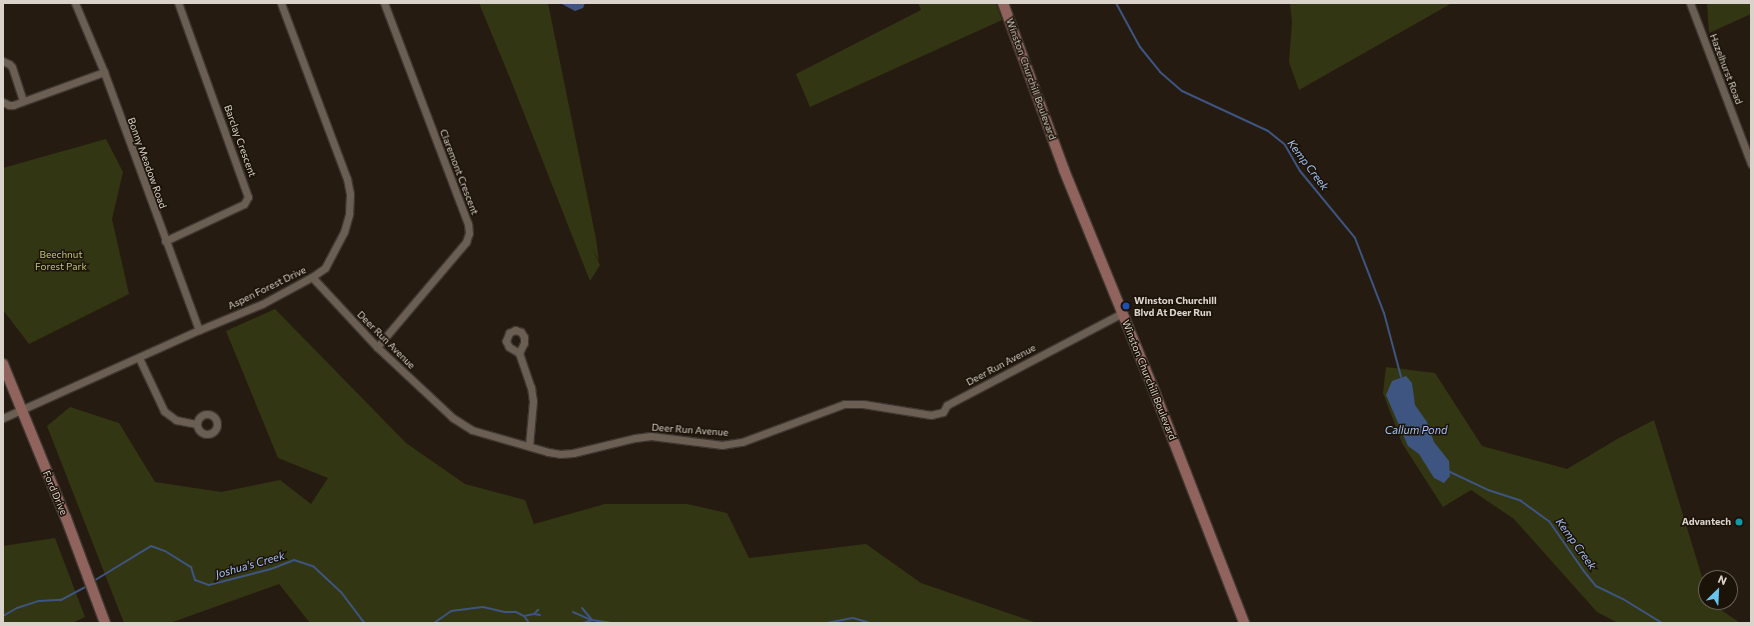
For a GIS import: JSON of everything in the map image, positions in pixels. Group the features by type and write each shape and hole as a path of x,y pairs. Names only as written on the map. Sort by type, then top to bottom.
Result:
{"main road":[{"name":"Winston Churchill Boulevard","path":"1003,3 1064,170 1184,465 1244,623"},
{"name":"Ford Drive","path":"3,364 47,475 66,518 105,623"}],"street":[{"name":"Bonny Meadow Road","path":"75,3 104,72 199,330"},
{"name":"Barclay Crescent","path":"165,241 244,204 248,196 178,3"},
{"name":"Aspen Forest Drive","path":"3,418 199,330 262,304 312,277 325,268 340,244 349,214 350,194 347,179 281,3"},
{"name":"Claremont Crescent","path":"377,348 466,242 469,233 468,224 384,3"},
{"name":"Hazelhurst Road","path":"1690,3 1751,164"},
{"path":"3,62 12,67 24,100"},
{"path":"3,102 13,105 104,72"},
{"name":"Deer Run Avenue","path":"312,277 377,348 453,418 464,426 472,430 548,452 560,454 573,453 635,438 652,436 722,445 742,442 844,404 863,404 931,415 943,412 947,406 1122,314"},
{"path":"519,353 531,387 533,401 529,446"},
{"path":"139,358 164,411 176,420 196,424"}],"green space":[{"path":"479,3 548,3 596,239 599,261 592,248 600,265 590,281 512,83"},
{"path":"918,3 996,3 1002,20 810,107 796,74 921,10"},
{"path":"1290,3 1452,3 1299,90 1289,62 1292,22"},
{"path":"1707,3 1751,3 1751,14 1709,33"},
{"name":"Beechnut Forest Park","path":"106,139 123,172 112,219 129,294 29,344 3,310 3,168"},
{"path":"275,309 406,443 465,484 525,500 534,524 605,504 687,504 727,513 749,558 866,544 921,583 1037,623 310,623 279,584 170,623 124,623 47,426 70,407 119,423 155,482 221,492 280,480 311,504 328,478 278,458 226,331"},
{"path":"1386,367 1435,373 1482,446 1567,469 1619,438 1654,420 1700,570 1698,570 1698,610 1721,610 1740,623 1618,623 1597,612 1514,519 1471,490 1443,507 1402,443 1383,393"},
{"path":"55,538 85,617 72,623 3,623 3,546"}],"water":[{"path":"560,3 585,3 583,8 575,11"},
{"name":"Callum Pond","path":"1406,376 1412,383 1415,405 1427,422 1434,442 1449,461 1450,476 1444,483 1434,478 1419,454 1408,446 1386,395 1392,381"}],"waterway":[{"name":"Kemp Creek","path":"1116,3 1140,47 1160,72 1182,91 1268,131 1285,145 1300,171 1355,238 1384,313 1401,377"},
{"name":"Kemp Creek","path":"1450,472 1488,490 1521,501 1549,521 1596,586 1623,599 1662,623"},
{"name":"Joshua's Creek","path":"92,582 151,546 165,551 191,567 195,580 209,585 271,569 294,560 313,566 341,592 364,623"},
{"name":"Joshua's Creek","path":"3,616 17,608 39,601 61,600 87,586"},
{"name":"Joshua's Creek","path":"434,623 451,611 483,607 504,612 516,612 524,616 529,623"},
{"path":"582,608 592,620"},
{"path":"524,616 534,614 538,610"},
{"path":"573,612 591,620"},
{"path":"534,614 540,615"},
{"name":"Joshua's Creek","path":"827,623 853,618 870,623"},
{"name":"Joshua's Creek","path":"583,623 592,620 610,623"}],"place":[{"name":"Winston Churchill Blvd At Deer Run","path":"1126,306"},
{"name":"Advantech","path":"1739,522"}]}
